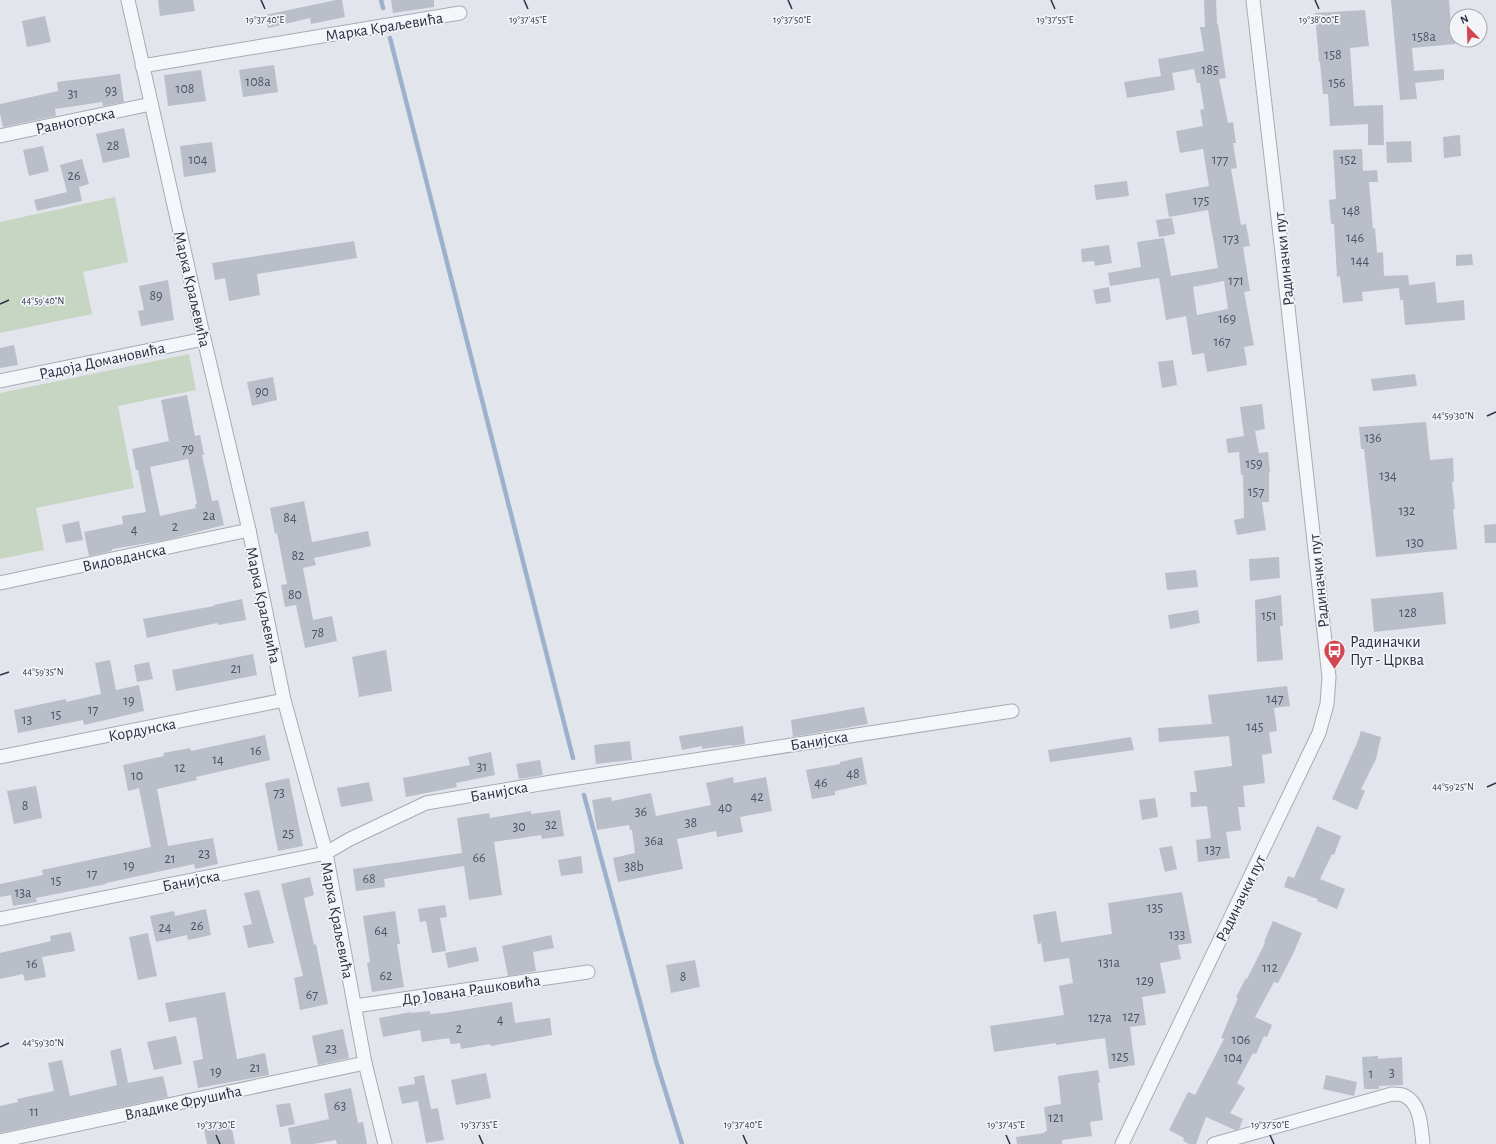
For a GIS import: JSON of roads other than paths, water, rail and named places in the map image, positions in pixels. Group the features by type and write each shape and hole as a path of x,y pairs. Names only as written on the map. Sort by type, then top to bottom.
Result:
{"street":[{"name":"Марка Краљевића","path":"128,0 204,339 249,530 284,700 326,853 365,1063 385,1144"},
{"name":"Радиначки пут","path":"1122,1144 1319,733 1327,704 1329,677 1253,0"},
{"name":"Марка Краљевића","path":"142,66 460,13"},
{"name":"Равногорска","path":"0,136 151,104"},
{"name":"Радоја Домановића","path":"0,381 204,339"},
{"name":"Видовданска","path":"0,583 249,530"},
{"name":"Кордунска","path":"0,757 284,700"},
{"name":"Банијска","path":"0,919 326,853 350,839 426,803 558,780 1012,711"},
{"name":"Др Јована Рашковића","path":"354,1006 588,972"},
{"name":"Владике Фрушића","path":"0,1141 365,1063"},
{"path":"1214,1144 1392,1094 1404,1095 1414,1103 1419,1115 1423,1144"}],"waterway":[{"path":"381,0 383,8"},
{"path":"390,38 573,758"},
{"path":"584,795 656,1061 682,1144"}],"place":[{"name":"Радиначки Пут - Црква","path":"1334,670"}]}
